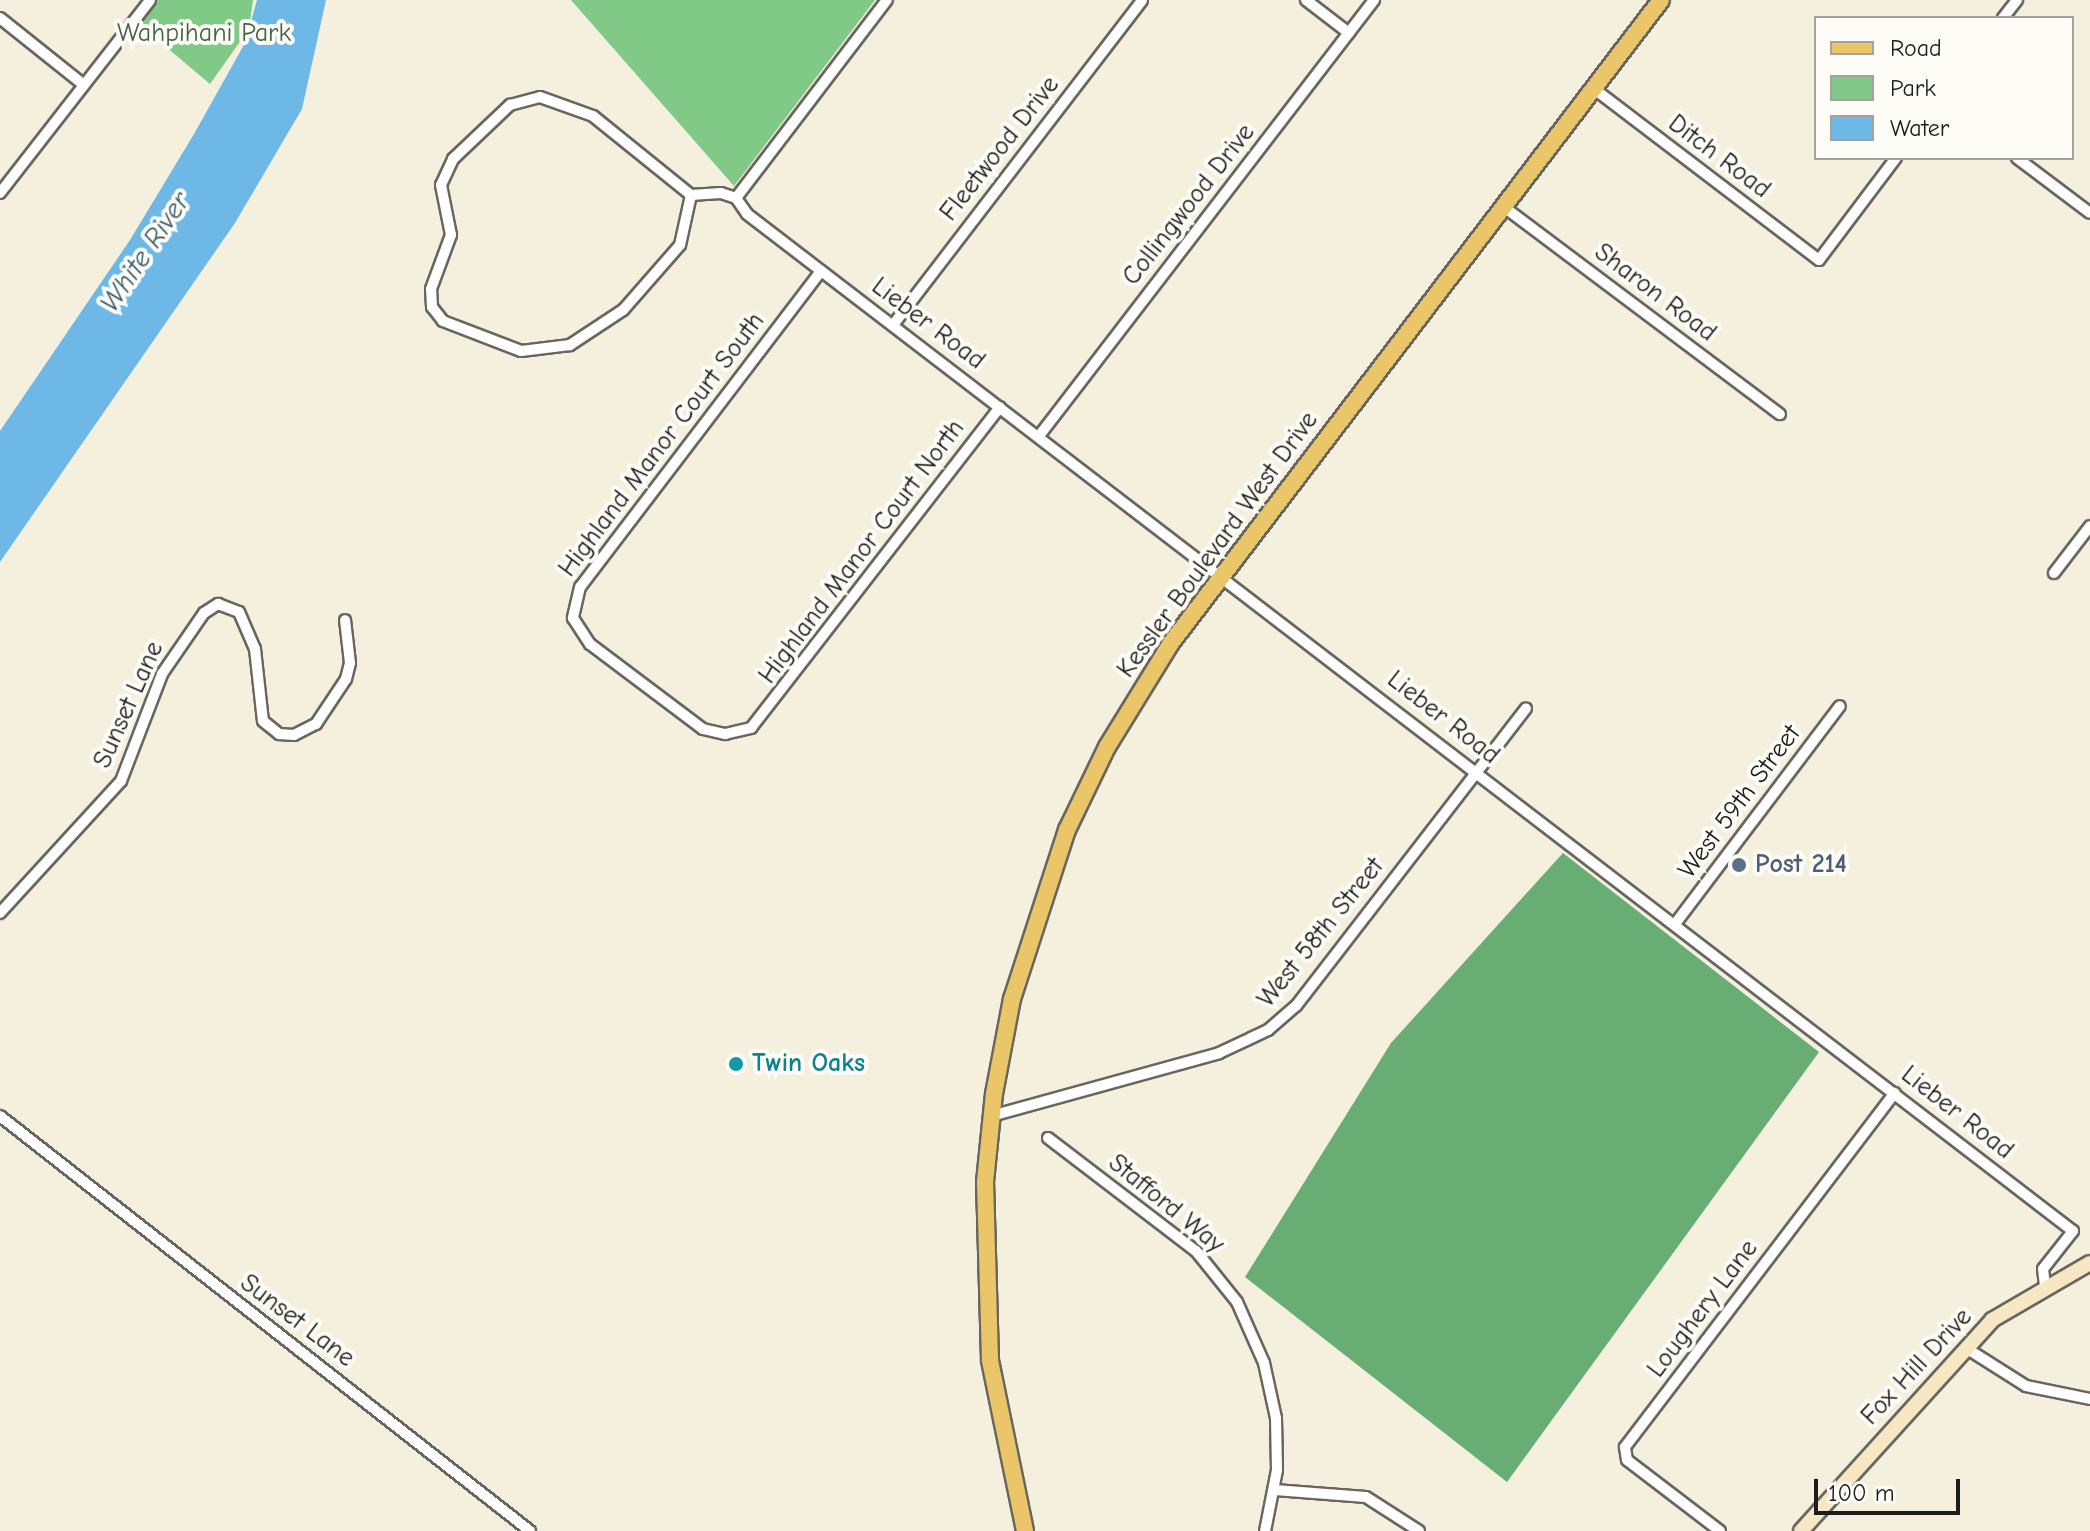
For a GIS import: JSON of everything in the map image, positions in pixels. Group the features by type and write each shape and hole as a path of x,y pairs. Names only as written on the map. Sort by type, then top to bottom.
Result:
{"main road":[{"name":"Kessler Boulevard West Drive","path":"1025,1531 1000,1428 986,1321 984,1211 991,1116 1025,950 1067,830 1125,716 1220,575 1661,0"}],"street":[{"path":"0,193 150,0"},
{"path":"691,195 686,233 652,280 608,323 570,345 541,351 505,349 443,321 432,307 432,281 451,235 442,198 444,174 481,126 515,102 540,97 585,111 691,195 721,193 736,198 887,0"},
{"name":"Fleetwood Drive","path":"893,325 1142,0"},
{"path":"1306,0 1349,33"},
{"name":"Collingwood Drive","path":"1039,436 1374,0"},
{"path":"2005,16 2017,0"},
{"path":"0,18 84,85"},
{"name":"Ditch Road","path":"1593,88 1819,260 1894,160"},
{"path":"2020,160 2090,213"},
{"name":"Lieber Road","path":"736,198 747,214 2073,1231 2043,1269 2045,1286"},
{"name":"Sharon Road","path":"1504,207 1780,414"},
{"name":"Highland Manor Court South","path":"759,723 729,734 703,729 584,638 572,608 580,587 821,271"},
{"name":"Highland Manor Court North","path":"759,723 1000,407"},
{"path":"2054,573 2090,526"},
{"name":"Sunset Lane","path":"0,913 121,781 162,674 204,613 218,604 239,612 255,649 263,721 279,734 294,735 316,724 346,679 350,663 345,620"},
{"name":"West 59th Street","path":"1675,924 1840,706"},
{"name":"West 58th Street","path":"991,1116 1228,1051 1268,1030 1296,1006 1526,708"},
{"name":"Loughery Lane","path":"1720,1531 1627,1460 1625,1447 1895,1093"},
{"name":"Sunset Lane","path":"0,1116 530,1531"},
{"name":"Stafford Way","path":"1048,1138 1196,1251 1237,1302 1262,1357 1274,1401 1275,1490 1265,1531"},
{"name":"Fox Hill Drive","path":"1801,1531 1992,1320 2045,1286 2090,1263"},
{"path":"1966,1348 2018,1382 2090,1399"},
{"path":"1275,1490 1366,1497 1419,1531"}],"green space":[{"name":"Wahpihani Park","path":"150,0 253,0 249,29 210,84 134,20"},
{"path":"571,0 875,0 734,186"},
{"path":"1563,853 1819,1052 1507,1482 1245,1277 1391,1043"}],"water":[{"name":"White River","path":"257,0 326,0 302,109 235,223 0,562 0,431 130,240 194,134 245,43"}],"place":[{"name":"Post 214","path":"1739,865"},
{"name":"Twin Oaks","path":"736,1064"}]}
